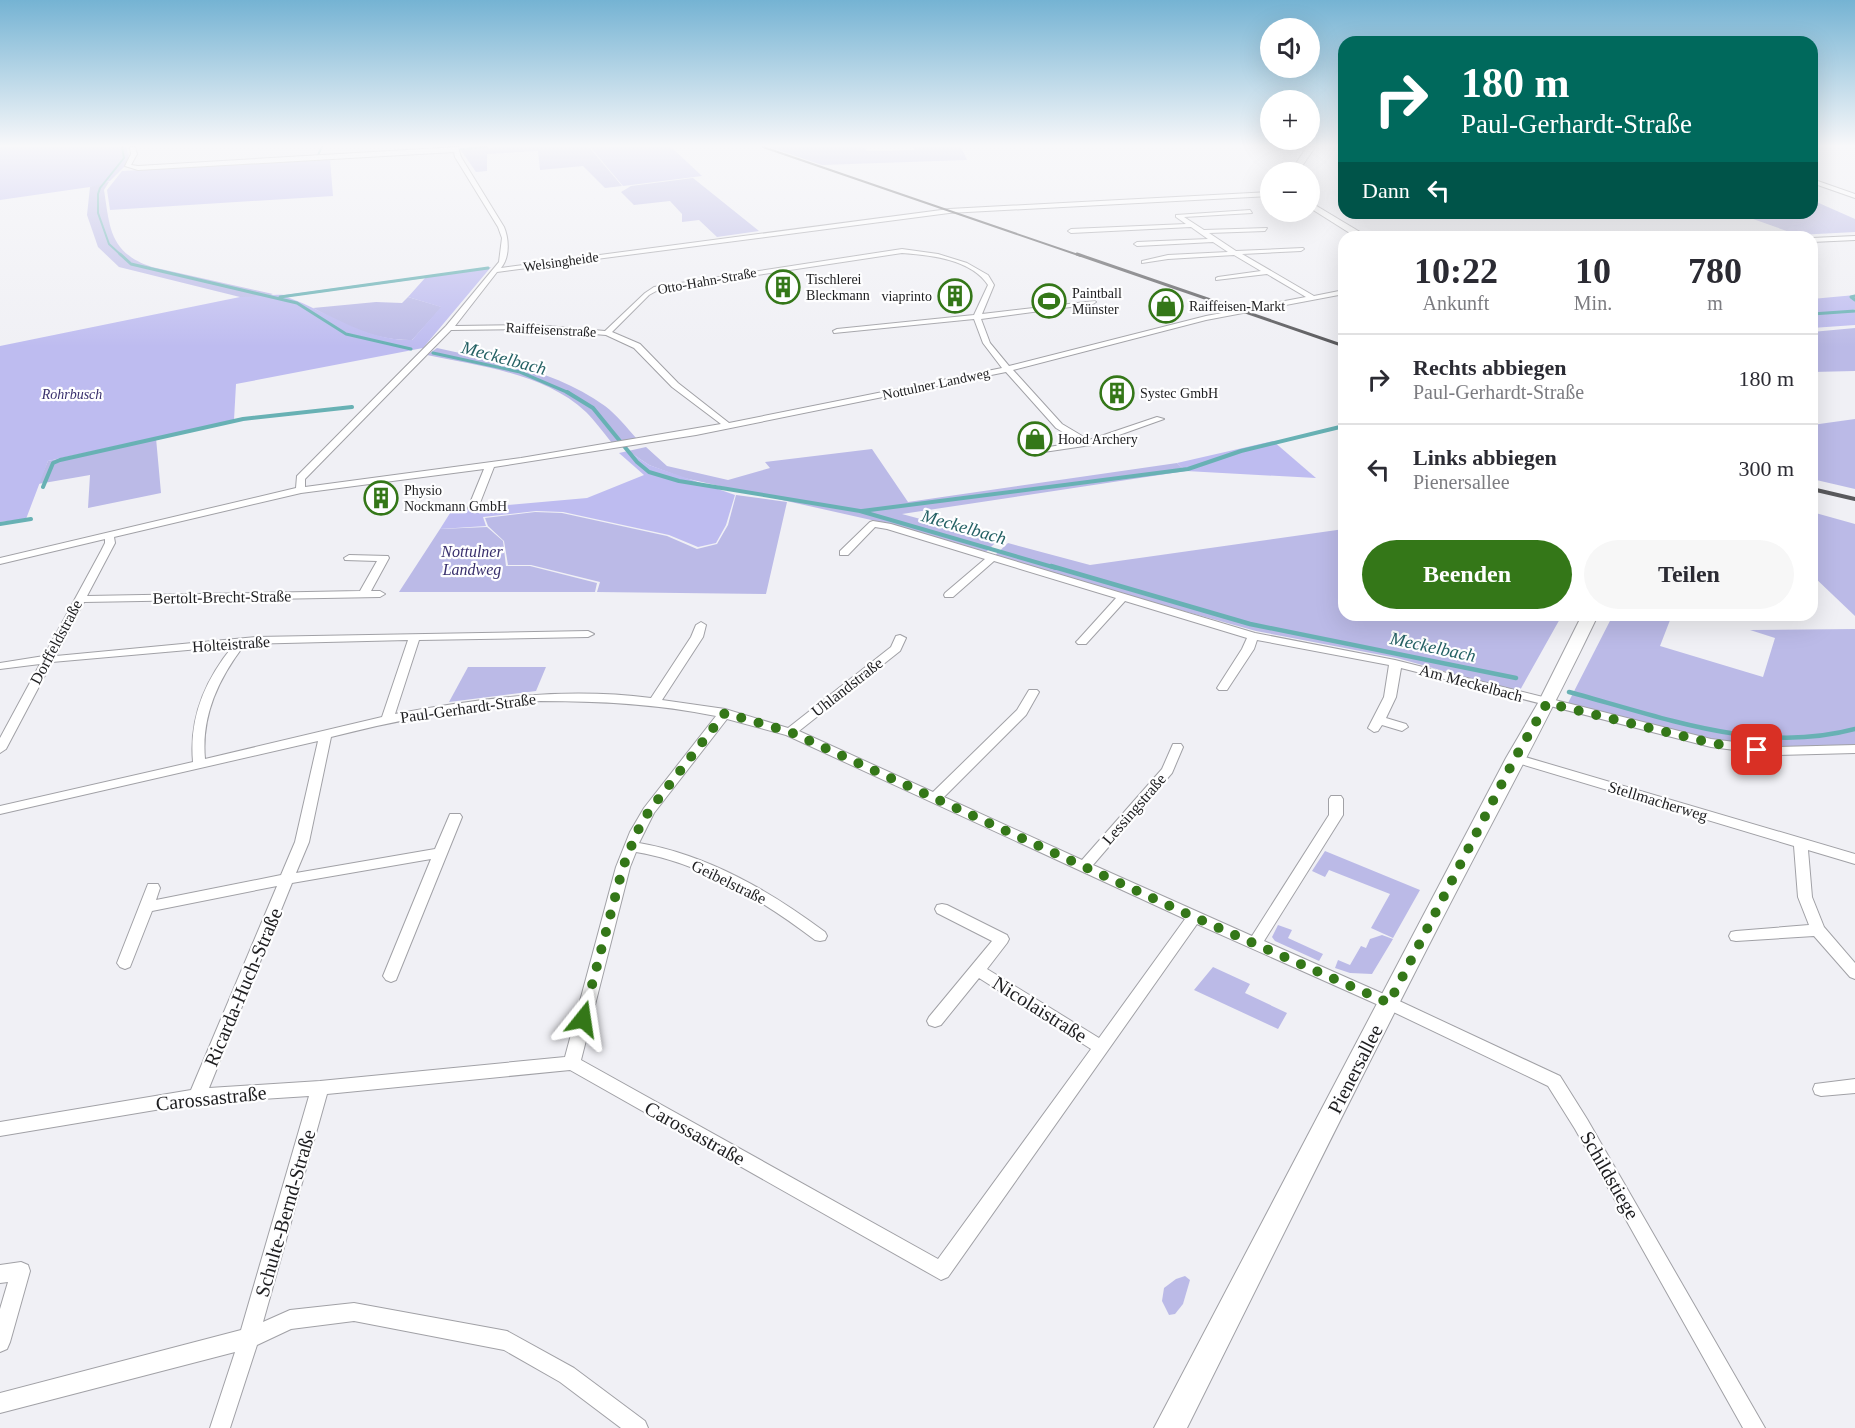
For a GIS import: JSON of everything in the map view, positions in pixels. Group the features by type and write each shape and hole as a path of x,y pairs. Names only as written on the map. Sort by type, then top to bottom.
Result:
{"main road":[{"path":"1324,214 1352,231"},
{"name":"Pienersallee","path":"1170,1428 1515,758 1547,703 1587,621"}],"street":[{"name":"Welsingheide","path":"301,490 300,478 449,328 497,270 504,254 505,238 492,214"},
{"name":"Welsingheide","path":"497,270 929,214"},
{"path":"1220,214 1178,216 1233,252 1311,297"},
{"path":"1071,231 1192,225"},
{"path":"1202,232 1265,229"},
{"path":"1818,240 1855,238"},
{"path":"1137,244 1215,240"},
{"path":"1144,262 1233,252 1301,249"},
{"name":"Otto-Hahn-Straße","path":"607,333 656,288 902,251 938,255 980,271 989,278 991,285 977,317"},
{"path":"1218,279 1268,272"},
{"name":"Nottulner Landweg","path":"0,561 301,490 615,447 728,426 1008,369 1206,318 1338,293"},
{"path":"837,331 977,317 1093,302"},
{"path":"977,317 988,347 995,358 1008,369 1059,426 1068,434 1088,443"},
{"name":"Raiffeisenstraße","path":"449,328 535,327 607,333 637,346 675,385 728,426"},
{"path":"1040,451 1088,443 1160,419"},
{"path":"473,508 490,465"},
{"name":"Am Meckelbach","path":"844,553 873,524 972,549 992,558 1253,636 1395,663 1711,743 1774,751 1855,749"},
{"name":"Dorffeldstraße","path":"0,749 110,543 109,535"},
{"path":"349,558 384,558 364,594"},
{"path":"949,595 992,558"},
{"name":"Bertolt-Brecht-Straße","path":"79,599 380,594"},
{"path":"1082,642 1122,598"},
{"path":"655,701 698,637 701,625"},
{"name":"Holteistraße","path":"0,666 48,659 242,641 588,634"},
{"path":"1222,688 1248,649 1253,636"},
{"path":"387,719 415,637"},
{"name":"Uhlandstraße","path":"790,732 896,649 900,638"},
{"path":"199,764 196,744 199,717 217,675 242,641"},
{"name":"Am Meckelbach","path":"1395,663 1396,682 1385,711 1376,724 1402,727"},
{"path":"935,798 1022,712 1033,692"},
{"name":"Paul-Gerhardt-Straße","path":"0,810 325,736 387,719 511,699 596,697 655,701 725,713 790,732 1194,917 1389,1003"},
{"path":"572,1063 623,867 631,846 649,811 725,713"},
{"name":"Ricarda-Huch-Straße","path":"197,1096 302,842 325,736"},
{"name":"Lessingstraße","path":"1085,866 1168,770 1177,747"},
{"name":"Stellmacherweg","path":"1515,758 1855,859"},
{"path":"1255,943 1336,815 1336,799"},
{"path":"391,976 455,818"},
{"path":"1801,843 1805,897 1818,930 1855,973"},
{"name":"Geibelstraße","path":"631,846 657,849 713,872 795,916 820,936"},
{"name":"Ricarda-Huch-Straße","path":"146,907 288,879 440,853"},
{"path":"125,963 153,888"},
{"name":"Nicolaistraße","path":"935,1022 1002,939 942,909"},
{"name":"Carossastraße","path":"0,1129 197,1096 320,1089 572,1063 941,1271 1194,917"},
{"path":"1736,936 1818,930"},
{"name":"Nicolaistraße","path":"977,970 1102,1048"},
{"name":"Schildstiege","path":"1389,1003 1554,1081 1755,1428"},
{"path":"1821,1089 1855,1086"},
{"name":"Schulte-Bernd-Straße","path":"220,1428 249,1338 320,1089"},
{"path":"0,1274 21,1271 0,1342"},
{"path":"0,1403 249,1338 290,1320 354,1312 507,1341 567,1375 638,1428"}],"green space":[{"path":"108,214 114,238 120,247 128,255 152,267 273,294 264,298 240,297 119,267 98,247 87,215"},
{"path":"682,214 737,214 759,231 717,237 699,220 682,222"},
{"path":"1818,214 1843,214 1855,219 1855,232 1818,234 1818,231 1787,231 1753,219 1818,219"},
{"name":"Rohrbusch","path":"491,267 423,348 236,384 234,420 48,461 26,519 0,522 0,346 240,297 285,295","holes":["425,278 408,297 441,307 412,340 395,339 363,331 287,297"]},
{"path":"1855,295 1855,309 1853,310 1855,311 1855,325 1818,328 1818,298"},
{"path":"408,297 442,307 412,340 373,335 348,326 313,308 376,302 402,303"},
{"path":"1855,328 1855,371 1818,372 1818,331"},
{"path":"437,348 524,368 566,384 605,406 637,439 612,443 586,412 551,388 510,373 427,355"},
{"path":"1855,419 1855,489 1818,480 1818,424"},
{"path":"156,438 161,493 88,508 90,475 38,484 48,461"},
{"path":"1273,441 1316,478 1186,471 1177,463"},
{"path":"646,447 667,466 728,480 770,468 765,462 872,449 908,502 1177,463 1186,471 902,514 998,540 986,552 898,526 684,478 649,465 628,451"},
{"path":"628,451 649,465 735,495 726,525 716,543 698,547 669,535 563,512 536,511 483,517 486,526 440,529 452,510 587,498 644,475 619,453"},
{"path":"736,495 787,502 766,594 597,592 600,582 531,565 508,565 504,541 488,526 485,518 535,512 562,513 667,536 697,549 717,544 728,525"},
{"path":"1818,514 1855,524 1855,616 1818,581"},
{"name":"Nottulner Landweg","path":"487,527 503,541 506,566 530,566 597,583 595,592 399,592 440,529"},
{"path":"1338,530 1338,621 1559,621 1519,692 1397,658 1256,631 992,558 1008,543 1090,565"},
{"path":"1610,621 1670,621 1660,646 1763,677 1775,638 1750,630 1855,629 1855,745 1819,749 1746,745 1673,732 1567,705"},
{"path":"468,667 546,667 536,691 449,702"},
{"path":"1325,851 1420,890 1393,938 1371,928 1390,894 1329,870 1325,877 1312,871"},
{"path":"1278,925 1292,930 1288,938 1323,954 1319,961 1275,941 1272,937"},
{"path":"1382,935 1393,939 1372,974 1350,973 1335,968 1338,960 1350,965 1361,946 1366,948 1370,939"},
{"path":"1213,967 1250,984 1245,993 1287,1013 1278,1029 1194,990"},
{"path":"1185,1276 1190,1280 1183,1304 1175,1314 1169,1315 1162,1301 1164,1288 1176,1279"}],"waterway":[{"name":"Meckelbach","path":"98,214 109,244 122,256"},
{"name":"Meckelbach","path":"120,254 131,264 297,303 346,334 411,349"},
{"path":"280,297 488,268"},
{"path":"1855,296 1851,297 1855,300"},
{"path":"1818,314 1855,311"},
{"name":"Meckelbach","path":"433,353 520,372 568,392"},
{"name":"Meckelbach","path":"568,392 593,408 637,462 649,472 679,481 860,511 1056,568"},
{"path":"43,487 53,463 60,460 243,419 352,407"},
{"path":"862,511 1188,469 1241,451 1338,427"},
{"path":"0,524 31,519"},
{"name":"Meckelbach","path":"1051,566 1250,624 1516,678"},
{"name":"Meckelbach","path":"1569,692 1675,722 1747,735 1783,738 1819,736 1855,729"}],"railway":[{"path":"957,214 1081,256"},
{"path":"1077,254 1338,344"},
{"path":"1818,490 1855,499"}],"place":[{"name":"Tischlerei Bleckmann","path":"783,287"},
{"name":"viaprinto","path":"955,296"},
{"name":"Paintball Münster","path":"1049,301"},
{"name":"Raiffeisen-Markt","path":"1166,306"},
{"name":"Systec GmbH","path":"1117,393"},
{"name":"Hood Archery","path":"1035,439"},
{"name":"Physio Nockmann GmbH","path":"381,498"}],"route":[{"path":"583,1019 623,867 642,821 725,713 790,732 1194,917 1389,1003 1515,758 1547,703 1711,743 1757,750"}]}
